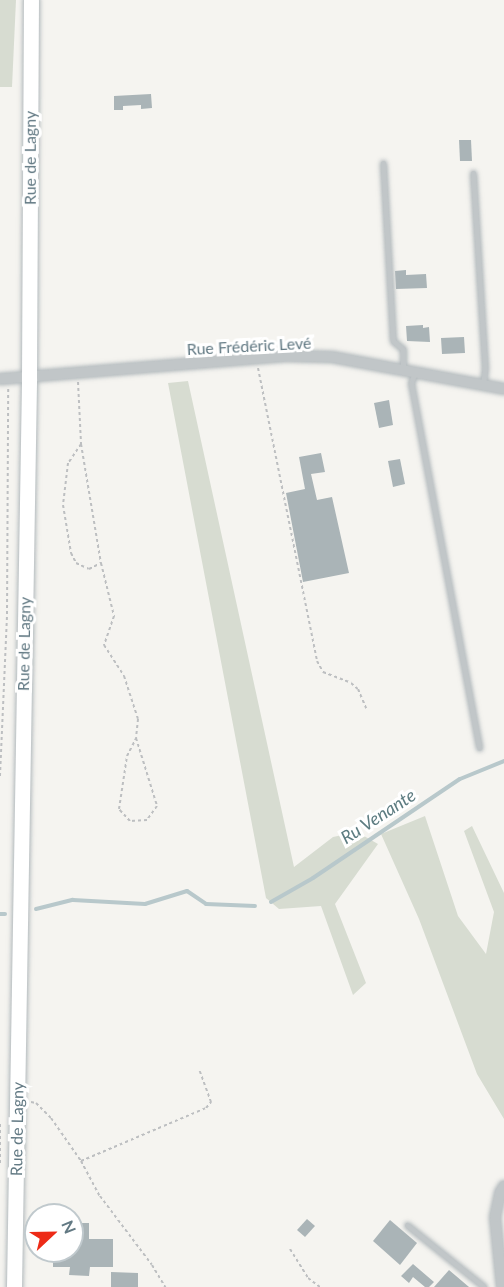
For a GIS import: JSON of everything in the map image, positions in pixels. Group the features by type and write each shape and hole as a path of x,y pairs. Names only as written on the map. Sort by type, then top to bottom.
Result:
{"main road":[{"name":"Rue de Lagny","path":"14,1287 28,378 31,0"}],"street":[{"name":"Rue Frédéric Levé","path":"4,379 256,358 332,357 504,389"},
{"path":"502,1287 495,1218 500,1193 504,1186"}],"lane":[{"path":"383,163 393,341 403,348 403,369"},
{"path":"473,173 485,367 483,385"},
{"path":"415,371 411,383 479,748"},
{"path":"407,1225 484,1287"}],"path":[{"path":"256,358 317,661 323,672 351,682 358,689 366,708"},
{"path":"78,373 81,444 101,563 114,616 104,645 124,676 138,719 136,738 126,756 119,809 130,821 147,820 157,806 136,738"},
{"path":"0,776 7,614 4,379"},
{"path":"81,444 68,463 63,505 71,554 76,563 89,568 101,563"},
{"path":"81,1161 206,1108 211,1102 200,1071"},
{"path":"18,1099 36,1103 51,1118 81,1161 100,1196 165,1287"},
{"path":"0,1124 0,1164"},
{"path":"290,1249 308,1278 320,1287"}],"shaded area":[{"path":"0,0 16,0 12,87 0,87"},
{"path":"188,381 294,867 333,837 357,832 378,844 335,904 366,983 353,995 321,906 279,909 266,898 168,383"},
{"path":"425,816 458,916 486,954 494,912 464,831 472,826 504,893 504,1119 477,1074 419,919 381,834"}],"building":[{"path":"151,94 152,108 141,109 141,105 123,106 123,110 114,110 114,96"},
{"path":"459,140 471,140 472,161 460,161"},
{"path":"406,270 406,275 426,274 427,288 396,289 395,271"},
{"path":"423,325 423,328 429,327 430,342 407,341 406,326"},
{"path":"464,337 465,353 442,354 441,338"},
{"path":"389,400 393,425 379,428 374,403"},
{"path":"321,453 325,472 311,474 317,500 332,497 349,573 303,582 286,493 305,489 299,457"},
{"path":"400,459 405,484 393,487 388,461"},
{"path":"307,1219 315,1226 305,1237 297,1230"},
{"path":"390,1220 417,1243 400,1265 373,1241"},
{"path":"84,1223 89,1223 89,1239 113,1239 113,1267 90,1267 89,1276 69,1275 70,1267 53,1267 53,1263 84,1263"},
{"path":"413,1264 434,1282 429,1287 425,1287 413,1277 409,1283 401,1276"},
{"path":"449,1270 469,1287 434,1287"},
{"path":"111,1272 138,1273 138,1287 111,1287"}],"waterway":[{"name":"Ru Venante","path":"271,902 313,878 460,779 504,761"},
{"name":"Ru Venante","path":"36,909 73,900 145,904 187,891 206,904 255,906"},
{"name":"Ru Venante","path":"0,914 5,914"}]}
